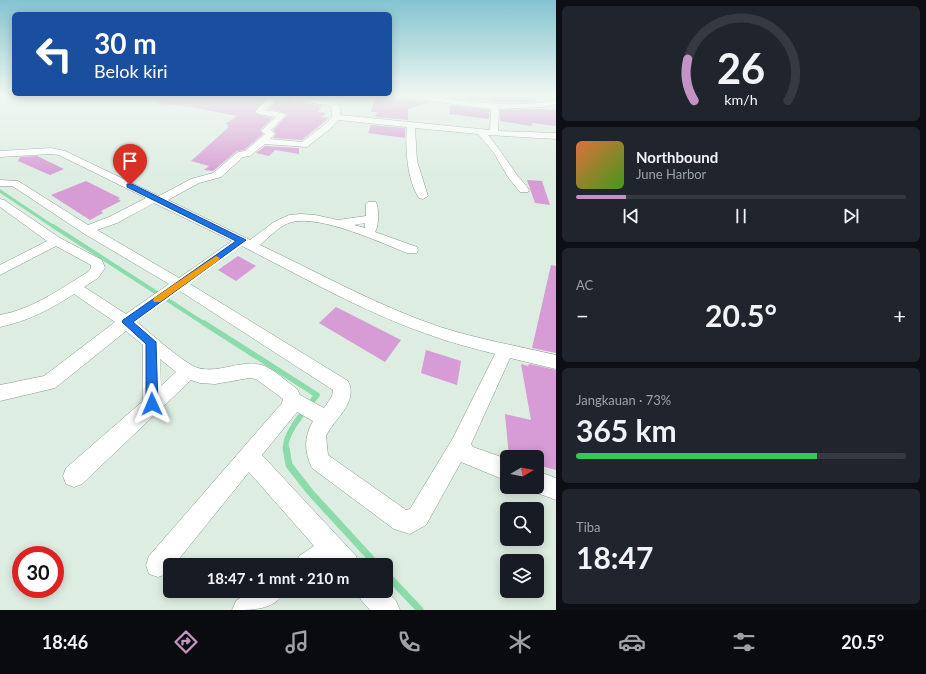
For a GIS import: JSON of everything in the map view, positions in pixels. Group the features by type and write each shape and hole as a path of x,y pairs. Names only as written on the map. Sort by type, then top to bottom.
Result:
{"street":[{"path":"87,230 113,220 195,180 217,175 241,154 248,154 264,141 271,134 265,131 273,123"},
{"path":"264,141 304,145 330,123"},
{"path":"405,123 481,132 556,136"},
{"path":"494,123 494,133"},
{"path":"411,124 411,155 416,178 423,196"},
{"path":"481,132 498,152 524,190"},
{"path":"0,154 51,151 62,153 362,300 408,321 435,331 556,362"},
{"path":"0,183 14,183 21,187 87,230 169,292 342,386 343,393 340,399 323,417 317,434 315,448 319,461 402,521 410,522 418,517 460,445 505,350"},
{"path":"0,202 56,241 97,263 98,268 93,275 22,317 0,321"},
{"path":"371,236 372,204"},
{"path":"0,393 49,383 126,322 169,292 246,243 289,219 322,219 412,250"},
{"path":"336,224 372,220"},
{"path":"0,271 56,241"},
{"path":"74,287 126,322 188,372 200,376 214,377 250,371 260,372 291,395 296,402 323,417"},
{"path":"151,342 152,404"},
{"path":"74,476 188,372"},
{"path":"158,565 296,402"},
{"path":"460,445 466,454 500,467"},
{"path":"250,456 340,557"},
{"path":"544,485 556,489"},
{"path":"245,610 262,598"},
{"path":"376,598 387,610"}],"building":[{"path":"267,123 260,130 263,134 244,150 237,151 213,171 204,170 209,166 191,161 229,127 226,127 229,125 225,124"},
{"path":"279,123 322,123 302,140 273,138 276,134 273,130"},
{"path":"516,123 532,123 532,126"},
{"path":"536,123 556,123 556,126"},
{"path":"371,125 405,128 405,138 368,133"},
{"path":"265,146 299,148 299,154 275,150 269,156 256,153"},
{"path":"37,156 64,169 50,175 18,161 20,157"},
{"path":"527,180 542,181 550,205 535,203"},
{"path":"86,181 120,198 118,199 121,201 101,211 103,213 90,220 51,195"},
{"path":"238,256 256,266 236,281 218,270"},
{"path":"551,265 556,266 556,353 532,348"},
{"path":"336,307 401,340 385,362 319,323"},
{"path":"426,350 461,361 457,385 421,373"},
{"path":"521,364 528,366 529,364 556,370 556,470 544,467 544,450 508,450 505,414 531,420"}],"waterway":[{"path":"0,191 54,227"},
{"path":"53,226 205,324"},
{"path":"204,323 317,395 292,428 288,436 286,448"},
{"path":"286,448 289,465 310,492 371,558"},
{"path":"393,581 420,610"}],"slow traffic":[{"path":"157,300 216,258"}],"route":[{"path":"130,185 242,240 126,322 151,342 152,404"}]}
